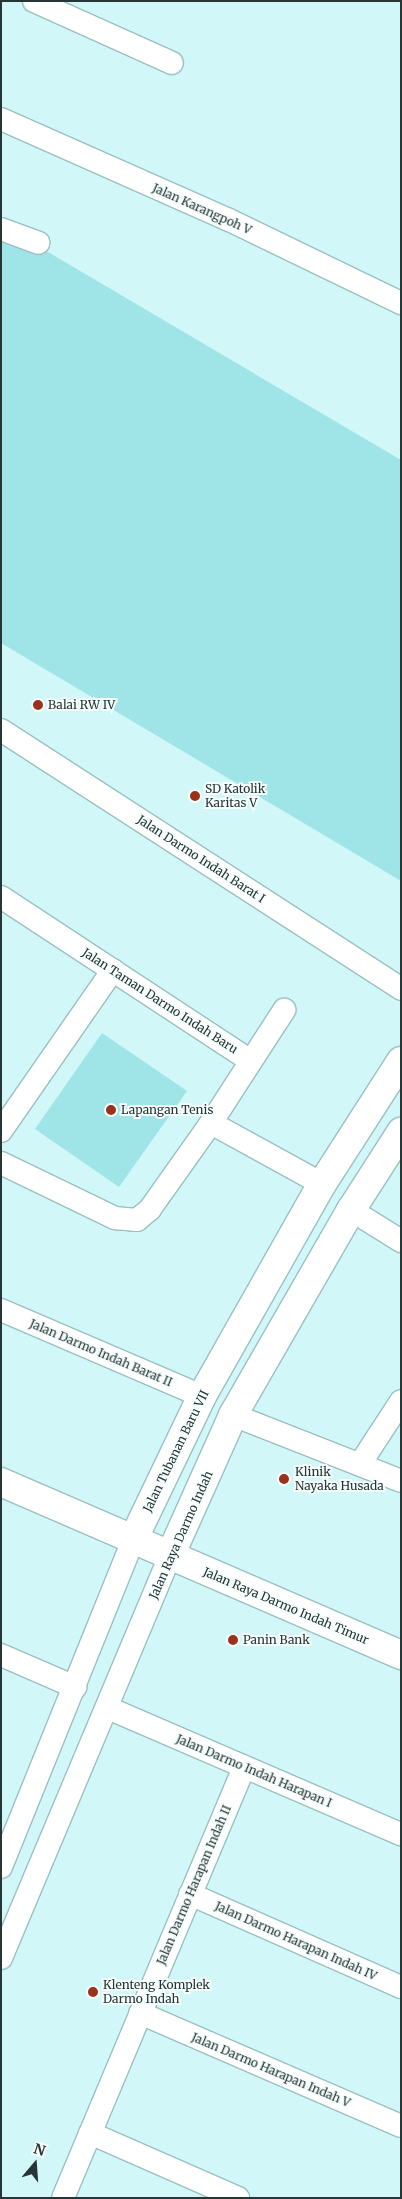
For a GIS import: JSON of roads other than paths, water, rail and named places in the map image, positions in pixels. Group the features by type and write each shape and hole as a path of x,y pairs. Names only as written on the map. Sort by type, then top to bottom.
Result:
{"street":[{"path":"34,1 172,63"},
{"name":"Jalan Karangpoh V","path":"1,119 238,224 401,303"},
{"path":"1,229 39,243"},
{"name":"Jalan Darmo Indah Barat I","path":"1,730 401,989"},
{"name":"Jalan Taman Darmo Indah Baru","path":"1,897 252,1061 150,1209 137,1220 115,1218 1,1163"},
{"path":"1,1131 113,970"},
{"path":"252,1061 284,1010"},
{"name":"Jalan Tubanan Baru VII","path":"1,1867 133,1540 202,1396 322,1184 401,1061"},
{"path":"211,1123 322,1184"},
{"name":"Jalan Raya Darmo Indah","path":"1,1958 108,1708 170,1556 233,1415 351,1210 401,1132"},
{"path":"351,1210 401,1241"},
{"name":"Jalan Darmo Indah Barat II","path":"1,1310 202,1396"},
{"path":"360,1464 401,1401"},
{"path":"233,1415 401,1481"},
{"name":"Jalan Raya Darmo Indah Timur","path":"1,1482 401,1655"},
{"path":"1,1655 75,1687"},
{"name":"Jalan Darmo Indah Harapan I","path":"108,1708 401,1834"},
{"name":"Jalan Darmo Harapan Indah II","path":"63,2198 244,1767"},
{"name":"Jalan Darmo Harapan Indah IV","path":"190,1894 401,1987"},
{"name":"Jalan Darmo Harapan Indah V","path":"140,2013 401,2126"},
{"path":"90,2133 238,2198"}],"place":[{"name":"Balai RW IV","path":"38,705"},
{"name":"SD Katolik Karitas V","path":"195,796"},
{"name":"Lapangan Tenis","path":"111,1110"},
{"name":"Klinik Nayaka Husada","path":"284,1479"},
{"name":"Panin Bank","path":"233,1640"},
{"name":"Klenteng Komplek Darmo Indah","path":"93,1992"}]}
